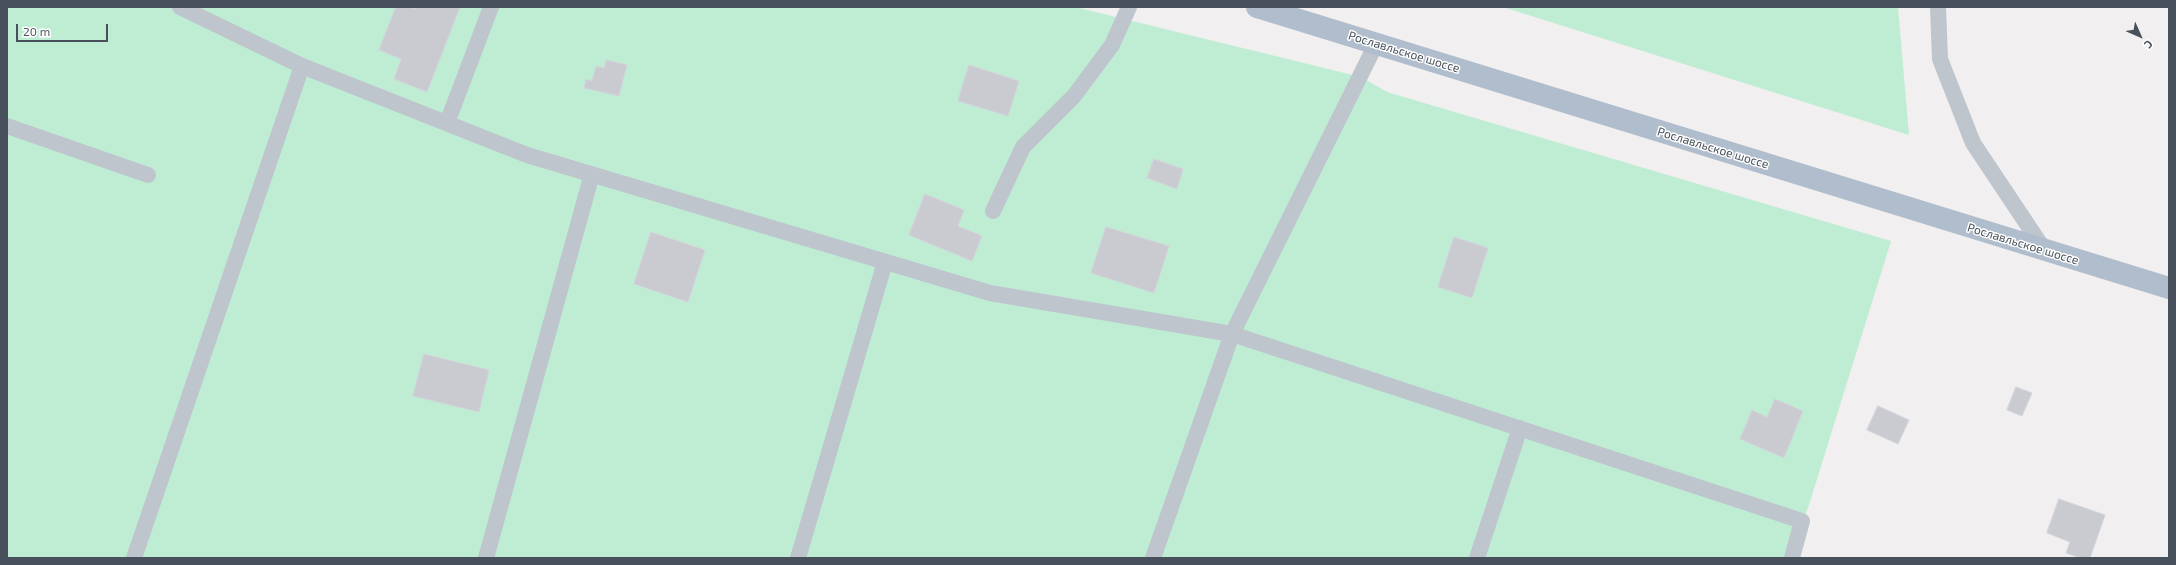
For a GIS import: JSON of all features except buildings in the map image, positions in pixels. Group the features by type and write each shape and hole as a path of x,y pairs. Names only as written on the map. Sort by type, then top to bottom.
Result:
{"main road":[{"name":"Рославльское шоссе","path":"1257,7 2169,288"}],"lane":[{"path":"180,7 302,66 527,155 990,293 1232,334 1802,521 1792,558"},
{"path":"447,123 491,7"},
{"path":"993,211 1022,147 1074,96 1112,45 1129,7"},
{"path":"1938,7 1940,59 1972,143 2045,251"},
{"path":"1153,558 1232,334 1376,44"},
{"path":"134,558 302,66"},
{"path":"7,126 148,176"},
{"path":"486,558 592,174"},
{"path":"798,558 885,262"},
{"path":"1477,558 1520,428"}],"green space":[{"path":"7,7 1075,7 1361,77 1387,92 1891,241 1809,505 1790,558 7,558"},
{"path":"1503,7 1898,7 1909,135"}]}
